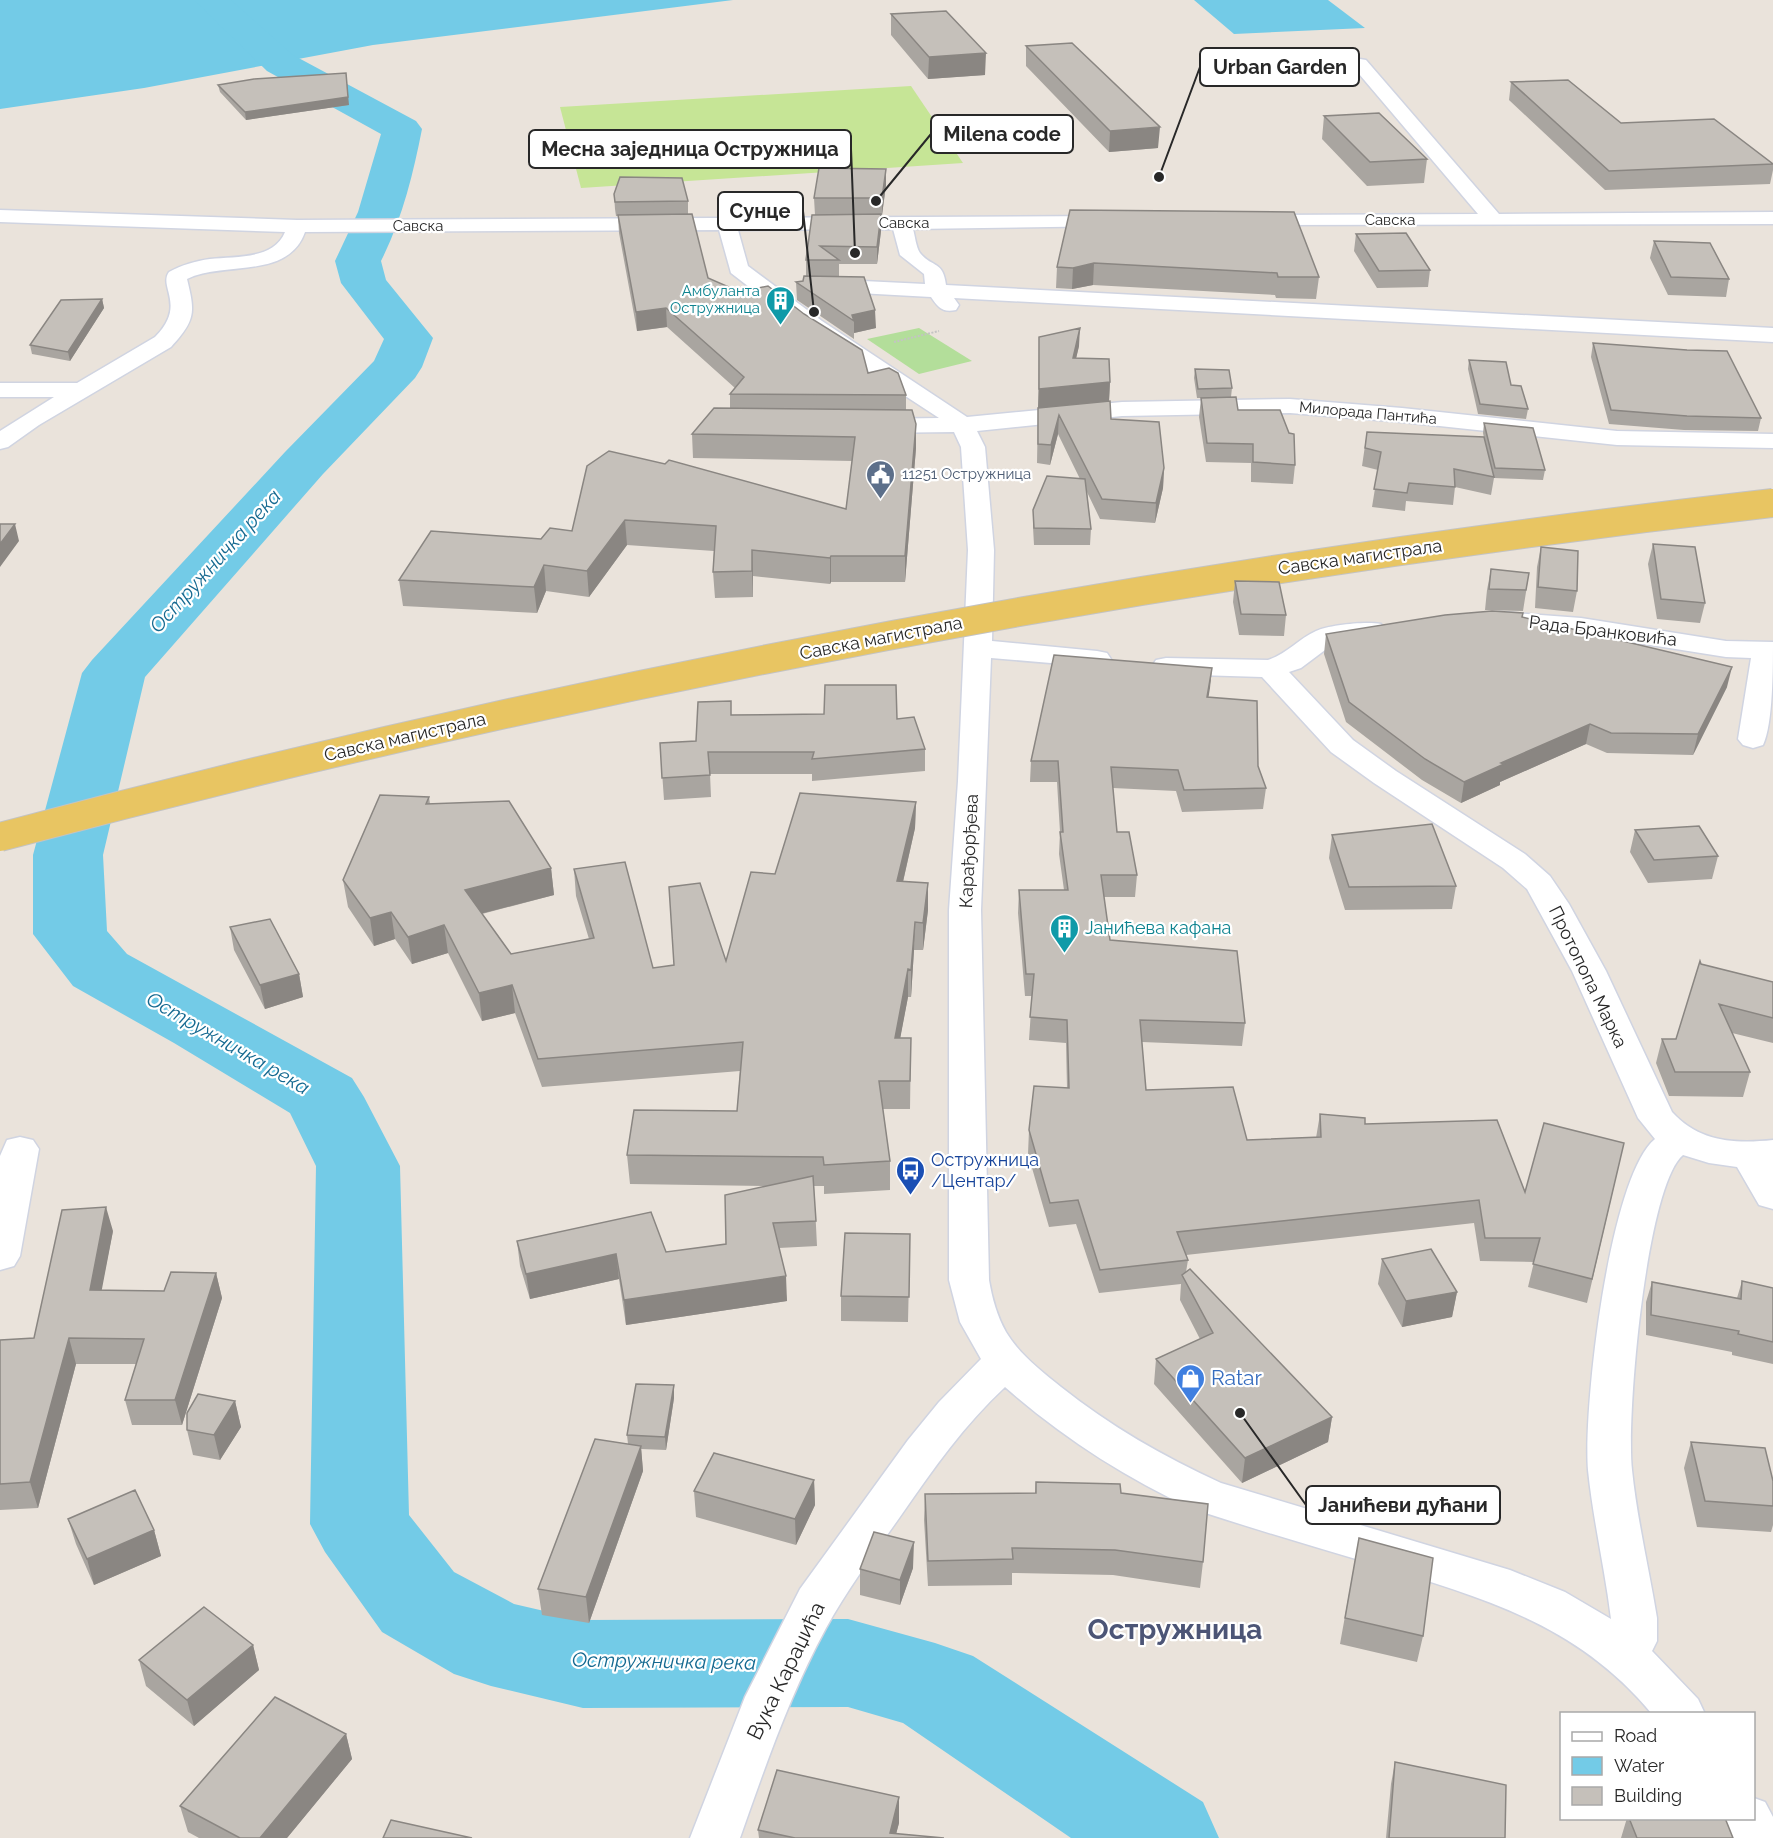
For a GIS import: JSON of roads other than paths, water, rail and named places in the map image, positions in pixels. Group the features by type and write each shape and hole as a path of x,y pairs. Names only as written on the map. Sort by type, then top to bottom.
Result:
{"main road":[{"name":"Савска магистрала","path":"0,837 382,741 783,656 1029,610 1247,574 1541,531 1773,503"}],"street":[{"path":"1360,64 1493,219"},
{"path":"12,198 90,211 94,214 88,220"},
{"name":"Савска","path":"0,216 297,226 1131,222"},
{"name":"Савска","path":"1229,221 1773,218"},
{"path":"901,223 910,255 934,272 936,290 955,312"},
{"name":"Карађорђева","path":"727,224 738,269 814,326 927,398 962,425 973,447 981,550 973,781 965,910 969,1280 972,1301 980,1323 1005,1362 1066,1415 1126,1456 1170,1480 1209,1497 1528,1596 1563,1613 1621,1654 1665,1693 1680,1712"},
{"path":"0,442 163,342 175,330 181,316 183,302 176,276 194,268 270,257 291,243 296,235 297,226"},
{"path":"760,286 936,290 1773,335"},
{"path":"0,390 82,390"},
{"name":"Милорада Пантића","path":"962,425 1122,409 1290,406 1402,415 1617,438 1773,441"},
{"path":"851,426 962,425"},
{"name":"Рада Бранковића","path":"1470,621 1536,622 1636,634 1726,649 1770,650"},
{"path":"976,648 1217,669 1270,669 1291,662 1325,637 1394,627"},
{"path":"1753,739 1770,650"},
{"name":"Протопопа Марка","path":"1270,669 1342,746 1385,777 1514,861 1539,883 1589,971 1656,1118 1665,1130 1690,1144 1762,1155 1773,1196"},
{"path":"1621,1654 1634,1641 1634,1618 1610,1470 1610,1428 1617,1348 1627,1264 1646,1185 1659,1155 1678,1139"},
{"path":"0,1256 20,1149"},
{"name":"Вука Караџића","path":"715,1838 743,1756 809,1615 899,1485 977,1386 1005,1362"},
{"path":"1748,1820 1758,1838"}],"water":[{"path":"0,0 733,0 373,45 144,88 0,109"},
{"path":"1194,0 1328,0 1365,28 1234,34"}],"waterway":[{"name":"Остружничка река","path":"211,0 280,63 402,129 380,212 358,261 364,283 409,338 397,367 304,463 114,673 68,855 70,934 100,970 202,1026 323,1097 358,1166 360,1524 418,1602 491,1643 583,1664 848,1663 935,1688 1163,1838"}],"place":[{"name":"Urban Garden","path":"1159,177"},
{"name":"Milena code","path":"876,201"},
{"name":"Месна заједница Остружница","path":"855,253"},
{"name":"Сунце","path":"814,312"},
{"name":"Амбуланта Остружница","path":"781,326"},
{"name":"11251 Остружница","path":"881,500"},
{"name":"Јанићева кафана","path":"1064,954"},
{"name":"Остружница /Центар/","path":"910,1196"},
{"name":"Ratar","path":"1190,1404"},
{"name":"Јанићеви дућани","path":"1240,1413"}],"district":[{"name":"Остружница","path":"1175,1629"}]}
